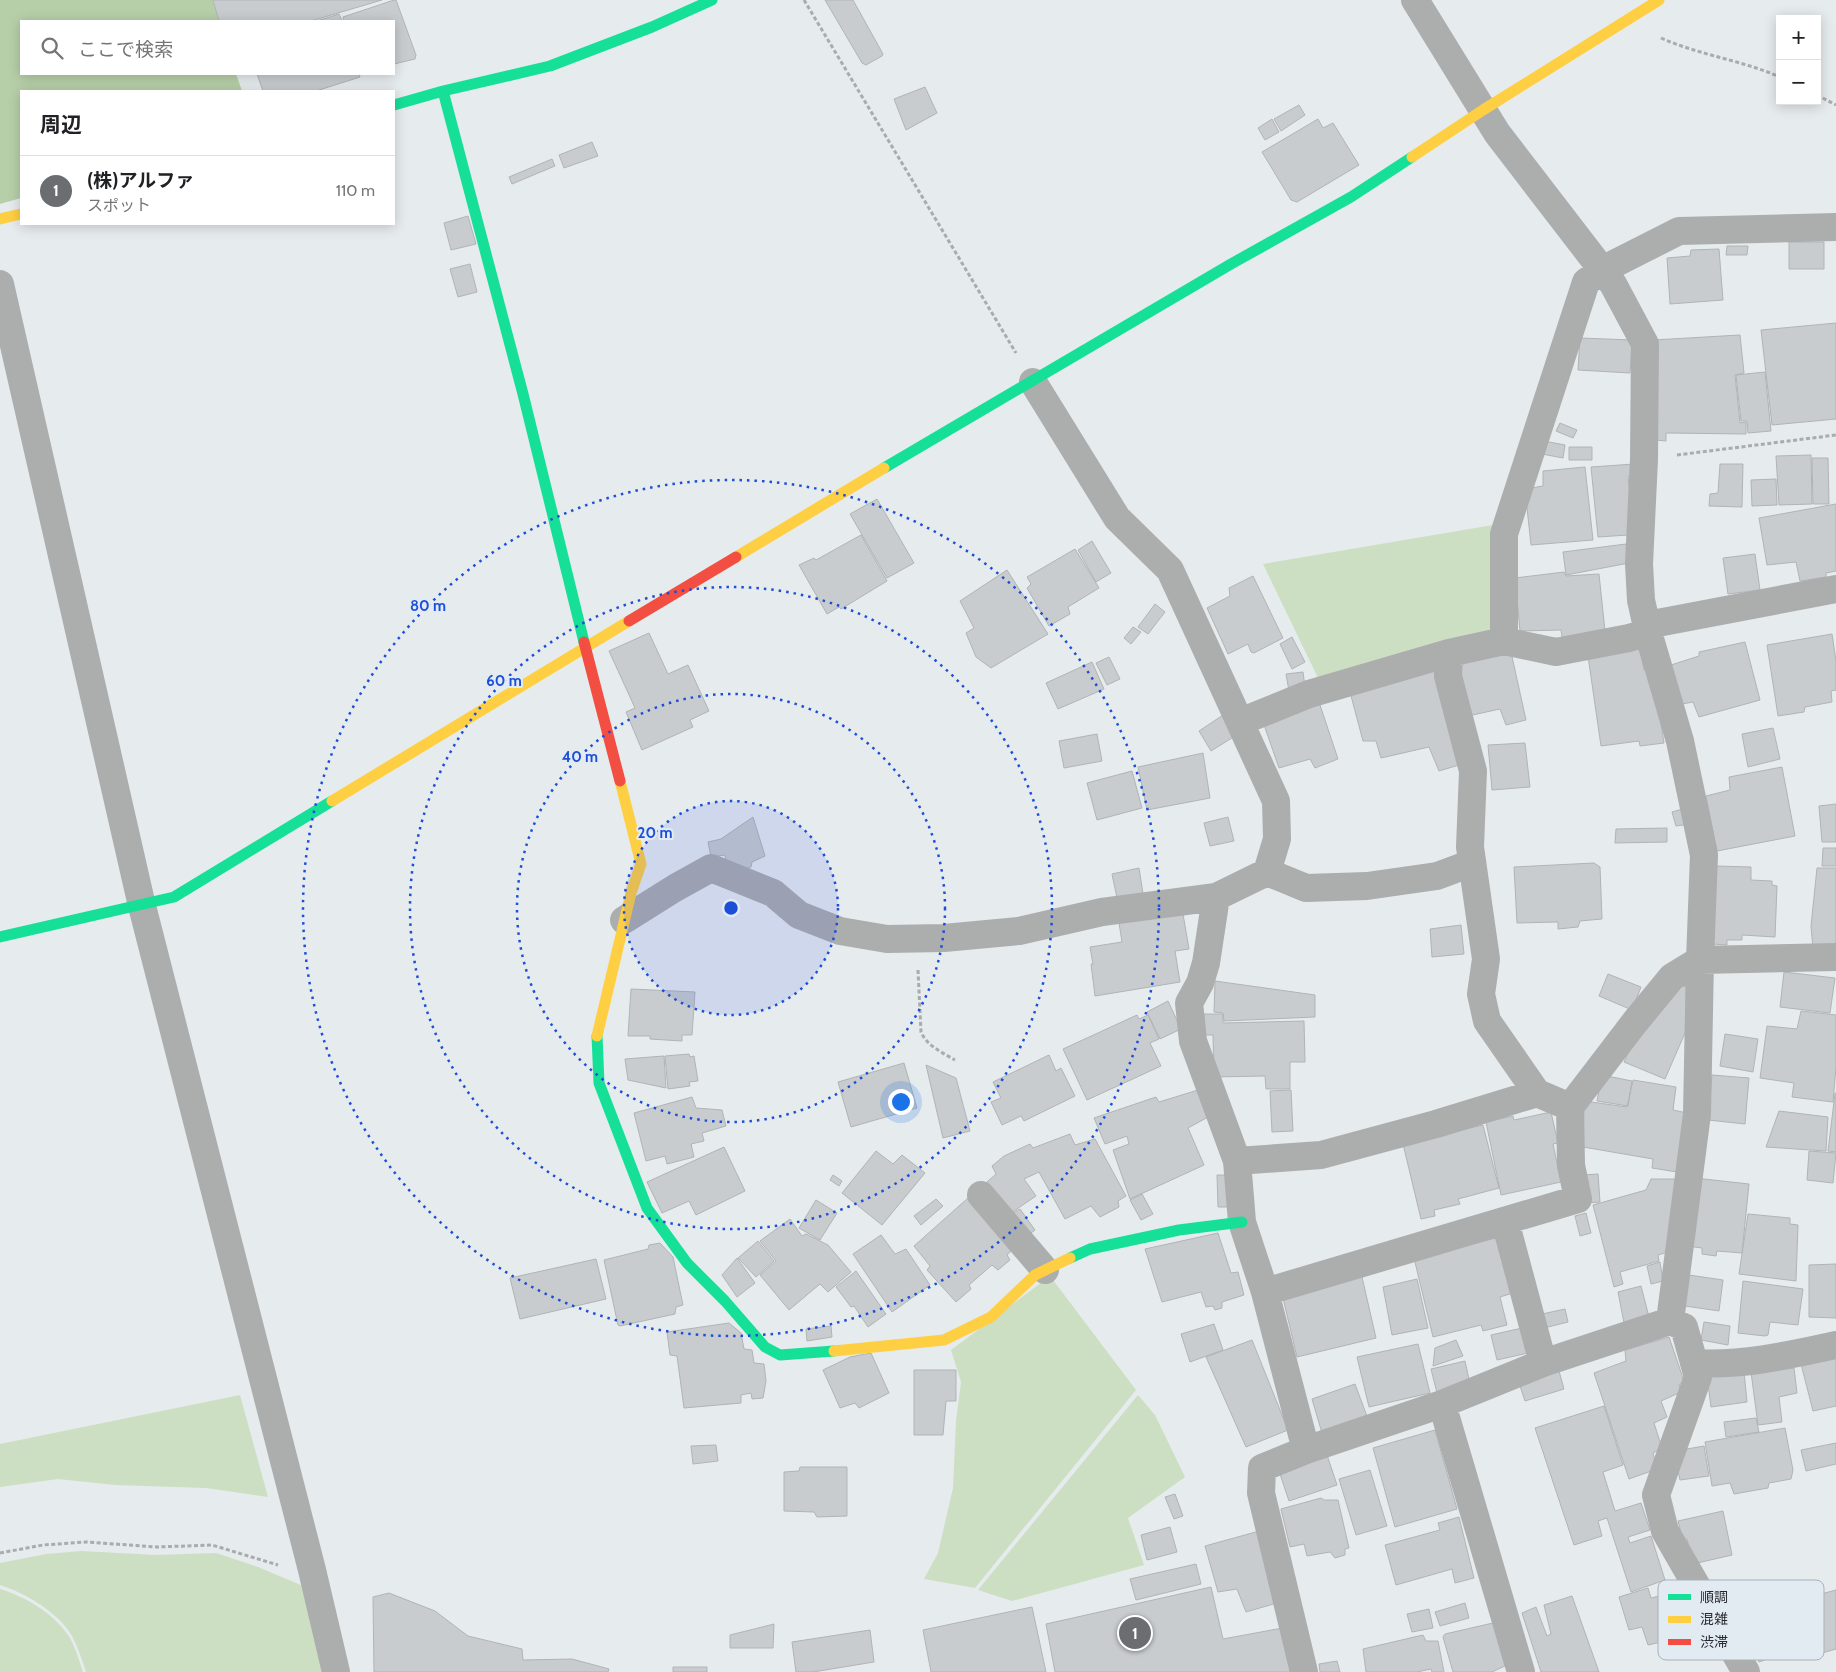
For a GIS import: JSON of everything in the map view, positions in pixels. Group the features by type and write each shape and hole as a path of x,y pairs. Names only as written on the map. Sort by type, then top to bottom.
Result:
{"street":[{"path":"395,105 443,91 550,66 652,27 712,0"},
{"path":"1415,0 1497,133 1613,284 1645,344 1644,459 1639,564 1641,600 1680,741 1704,855 1697,1114 1670,1321"},
{"path":"0,937 142,906 174,897 586,646 894,462 1231,264 1351,197 1483,110 1659,0"},
{"path":"443,91 523,394 641,864 624,920 597,1032 599,1083 647,1208 687,1263 730,1307 765,1347 780,1355 816,1354 874,1346 944,1340 991,1317 1035,1275 1090,1249 1179,1230 1242,1222"},
{"path":"0,219 20,214"},
{"path":"1504,641 1504,534 1586,282 1602,270 1679,231 1836,227"},
{"path":"0,284 142,906 312,1570 336,1672"},
{"path":"624,920 675,888 712,868 773,893 799,915 840,931 888,940 944,938 1019,931 1102,912 1216,897 1267,872 1277,840 1276,801 1170,570 1117,518 1033,382"},
{"path":"1240,722 1309,694 1449,654 1504,641 1556,652 1629,638 1648,628 1836,589"},
{"path":"1449,654 1448,676 1473,772 1470,847 1486,959 1480,994 1486,1022 1537,1093 1570,1107"},
{"path":"1267,872 1306,888 1367,886 1438,876 1472,863"},
{"path":"1216,897 1206,963 1200,984 1189,1003 1193,1040 1237,1161 1242,1222 1265,1292 1306,1450"},
{"path":"1265,1292 1578,1200 1571,1165 1570,1107 1634,1022 1672,976 1700,960 1836,957"},
{"path":"1237,1161 1321,1155 1436,1124 1537,1093"},
{"path":"981,1195 1046,1270"},
{"path":"1505,1222 1543,1363"},
{"path":"1304,1672 1261,1493 1262,1468 1306,1450 1442,1404 1543,1363 1670,1321 1684,1327 1698,1377 1656,1495 1665,1531 1693,1580"},
{"path":"1694,1363 1712,1364 1775,1358 1836,1345"},
{"path":"1442,1404 1521,1672"},
{"path":"1739,1660 1746,1672"}],"path":[{"path":"804,0 1033,382"},
{"path":"1627,20 1651,34 1683,48 1758,67 1776,75"},
{"path":"1821,97 1836,105"},
{"path":"1644,459 1836,435"},
{"path":"917,939 921,1032 930,1045 955,1060"},
{"path":"0,1554 43,1545 86,1542 157,1547 212,1545 298,1572 312,1570"}],"green space":[{"path":"0,0 213,0 220,20 20,20 20,75 236,75 242,90 20,90 20,198 0,204"},
{"path":"1493,525 1496,635 1319,680 1263,564"},
{"path":"1050,1276 1136,1390 975,1588 924,1579 938,1553 953,1488 956,1421 961,1382 951,1350"},
{"path":"240,1395 268,1497 206,1488 115,1485 58,1479 0,1487 0,1444"},
{"path":"1138,1395 1155,1415 1185,1477 1128,1518 1144,1565 1012,1601 978,1590"},
{"path":"81,1551 156,1555 216,1553 258,1567 308,1588 328,1672 86,1672 78,1649 66,1627 40,1604 0,1585 0,1563 46,1554"},
{"path":"0,1589 29,1601 47,1613 62,1627 77,1653 83,1672 0,1672"}],"building":[{"path":"213,0 382,0 314,20 219,20"},
{"path":"396,0 416,55 415,59 395,64 395,20 344,20 343,17"},
{"path":"825,0 853,0 883,54 882,56 866,65 862,63"},
{"path":"339,14 342,20 320,20"},
{"path":"257,75 359,75 360,77 319,90 263,90"},
{"path":"925,87 937,113 906,130 894,99"},
{"path":"1299,105 1305,115 1281,131 1274,119"},
{"path":"1272,119 1279,132 1265,140 1258,128"},
{"path":"1318,119 1323,128 1333,123 1359,165 1297,202 1291,200 1262,152"},
{"path":"592,142 598,156 564,168 559,155"},
{"path":"552,159 555,166 512,184 509,177"},
{"path":"468,216 476,244 451,250 444,223"},
{"path":"1789,242 1824,242 1824,269 1789,269"},
{"path":"1727,246 1748,246 1747,255 1726,255"},
{"path":"1719,249 1723,300 1670,304 1667,258 1690,256 1691,250"},
{"path":"470,264 477,292 458,297 450,269"},
{"path":"1836,323 1836,419 1772,425 1761,330"},
{"path":"1740,335 1744,373 1735,375 1740,423 1746,422 1746,434 1666,433 1666,441 1655,440 1653,340"},
{"path":"1580,338 1632,340 1630,373 1578,370"},
{"path":"1765,372 1771,431 1748,433 1747,421 1741,421 1736,375"},
{"path":"1560,423 1577,430 1573,438 1556,431"},
{"path":"1544,441 1565,445 1563,458 1542,454"},
{"path":"1569,447 1592,447 1592,460 1569,460"},
{"path":"1811,455 1812,504 1779,505 1776,456"},
{"path":"1812,458 1828,458 1829,504 1813,504"},
{"path":"1634,464 1634,475 1628,476 1632,516 1628,535 1598,537 1591,467"},
{"path":"1720,464 1743,464 1742,507 1709,506 1710,494 1718,493"},
{"path":"1585,467 1593,540 1531,545 1525,489 1543,486 1543,471"},
{"path":"1776,479 1777,505 1752,506 1751,480"},
{"path":"877,499 914,563 887,578 850,514"},
{"path":"1836,504 1836,571 1826,573 1826,577 1800,581 1796,562 1767,565 1759,518"},
{"path":"861,535 887,581 841,609 839,607 827,614 799,565 814,558 816,560"},
{"path":"1092,541 1111,573 1096,582 1078,550"},
{"path":"1626,544 1629,563 1566,575 1563,552"},
{"path":"1075,549 1099,588 1068,607 1070,614 1049,626 1027,588 1031,584 1027,577"},
{"path":"1755,554 1760,590 1728,594 1723,558"},
{"path":"1007,570 1048,634 991,668 976,657 966,633 974,628 960,601"},
{"path":"1564,572 1566,576 1599,574 1605,631 1562,637 1561,630 1520,631 1515,578"},
{"path":"1253,576 1283,638 1254,653 1251,652 1248,644 1228,654 1207,608 1230,596 1229,588"},
{"path":"1155,604 1165,612 1148,634 1138,627"},
{"path":"1133,627 1141,632 1131,644 1124,638"},
{"path":"649,633 668,674 688,665 709,711 690,720 693,727 642,750 626,712 635,708 609,651"},
{"path":"1832,634 1836,661 1836,690 1831,691 1832,702 1805,707 1804,712 1778,716 1767,645"},
{"path":"1292,637 1305,662 1292,669 1280,644"},
{"path":"1745,642 1760,700 1699,717 1693,702 1682,704 1671,665 1699,656 1699,652"},
{"path":"1640,649 1644,670 1652,670 1664,743 1640,746 1639,741 1601,746 1588,656"},
{"path":"1511,652 1526,720 1506,725 1500,709 1468,716 1459,673 1463,663"},
{"path":"1109,657 1120,679 1107,685 1096,663"},
{"path":"1092,662 1104,689 1058,709 1046,683"},
{"path":"1433,668 1461,762 1459,765 1439,771 1429,747 1381,758 1376,741 1363,741 1350,692"},
{"path":"1303,672 1305,687 1289,691 1286,674"},
{"path":"1319,702 1338,759 1315,768 1310,759 1279,768 1263,722"},
{"path":"1223,715 1235,736 1211,751 1199,731"},
{"path":"1773,728 1780,759 1748,767 1742,734"},
{"path":"1097,734 1102,761 1064,768 1059,741"},
{"path":"1525,743 1530,787 1492,790 1488,745"},
{"path":"1203,753 1210,798 1147,810 1138,767"},
{"path":"1782,767 1795,836 1717,851 1706,796 1730,790 1729,777"},
{"path":"1132,771 1142,808 1097,820 1087,783"},
{"path":"1836,804 1836,842 1822,842 1819,806"},
{"path":"1686,808 1690,824 1676,826 1672,812"},
{"path":"753,817 765,856 752,862 751,867 746,869 726,861 725,855 711,857 708,842 721,839"},
{"path":"1228,817 1234,841 1210,846 1204,823"},
{"path":"1667,828 1667,842 1615,843 1616,829"},
{"path":"1823,848 1836,848 1836,866 1822,866"},
{"path":"1594,863 1600,867 1602,919 1580,921 1578,927 1558,929 1558,922 1517,923 1514,867"},
{"path":"1716,866 1751,867 1751,880 1772,881 1772,885 1777,886 1775,937 1742,935 1742,940 1727,940 1727,945 1712,944"},
{"path":"1139,868 1143,894 1117,898 1112,874"},
{"path":"1817,868 1836,868 1836,948 1813,949 1811,926"},
{"path":"1183,914 1189,949 1175,951 1180,982 1095,996 1090,947 1122,942 1119,923"},
{"path":"1461,925 1464,954 1432,957 1430,929"},
{"path":"1784,972 1835,978 1830,1013 1780,1007"},
{"path":"1608,974 1641,987 1632,1010 1599,996"},
{"path":"1215,981 1315,995 1315,1017 1224,1021 1223,1013 1214,1012"},
{"path":"1686,986 1688,1026 1665,1079 1624,1062 1638,1029 1676,987"},
{"path":"631,989 695,992 692,1035 682,1035 682,1041 650,1039 650,1036 628,1036"},
{"path":"1168,1001 1181,1029 1160,1039 1147,1012"},
{"path":"1801,1011 1836,1015 1836,1067 1833,1102 1792,1097 1794,1083 1760,1078 1767,1026 1797,1029"},
{"path":"1204,1014 1223,1014 1223,1023 1304,1021 1305,1062 1290,1062 1290,1089 1266,1089 1265,1076 1214,1077 1213,1035 1204,1035"},
{"path":"1137,1015 1139,1019 1148,1015 1159,1039 1150,1043 1161,1066 1087,1100 1063,1049"},
{"path":"1725,1034 1758,1039 1753,1072 1720,1066"},
{"path":"689,1054 690,1057 694,1056 698,1081 689,1082 690,1086 668,1089 665,1056"},
{"path":"1049,1055 1056,1071 1061,1068 1075,1096 1024,1121 1021,1116 1002,1125 991,1102 1001,1098 993,1082"},
{"path":"664,1056 666,1088 628,1080 625,1059"},
{"path":"904,1063 917,1108 851,1127 838,1082"},
{"path":"926,1065 956,1078 970,1131 943,1138"},
{"path":"1602,1075 1632,1081 1628,1106 1597,1101"},
{"path":"1712,1075 1749,1078 1745,1124 1708,1120"},
{"path":"1633,1080 1676,1087 1673,1110 1687,1113 1677,1172 1652,1168 1653,1159 1583,1147 1584,1101 1627,1107"},
{"path":"1198,1090 1210,1116 1188,1128 1204,1165 1130,1199 1113,1150 1129,1144 1127,1136 1105,1144 1094,1118 1156,1097 1159,1102"},
{"path":"1291,1090 1293,1131 1272,1132 1270,1091"},
{"path":"1836,1093 1836,1152 1828,1151"},
{"path":"692,1097 696,1108 722,1110 726,1126 702,1133 704,1141 691,1144 694,1157 667,1164 665,1156 646,1161 634,1113"},
{"path":"1779,1111 1828,1117 1826,1151 1766,1147"},
{"path":"1551,1112 1558,1143 1553,1144 1561,1182 1501,1195 1486,1122 1513,1116 1514,1120"},
{"path":"1483,1125 1499,1188 1458,1199 1460,1204 1434,1210 1435,1216 1421,1219 1403,1144"},
{"path":"1070,1134 1075,1145 1095,1139 1126,1196 1118,1201 1119,1207 1100,1217 1091,1206 1065,1219 1039,1172 1024,1179 1036,1196 1011,1213 987,1182 996,1174 992,1166 1004,1156 1030,1144 1033,1148"},
{"path":"724,1147 745,1191 696,1215 689,1201 662,1213 647,1182"},
{"path":"876,1151 893,1164 902,1155 925,1173 882,1225 842,1193"},
{"path":"1809,1151 1836,1153 1833,1183 1807,1180"},
{"path":"1598,1174 1600,1202 1585,1203 1584,1175"},
{"path":"833,1175 842,1181 839,1186 830,1180"},
{"path":"1217,1175 1230,1175 1233,1207 1218,1207"},
{"path":"1695,1178 1749,1184 1742,1253 1717,1251 1716,1256 1702,1254 1702,1248 1687,1246"},
{"path":"1651,1179 1674,1179 1675,1181 1668,1252 1658,1255 1659,1261 1620,1272 1623,1284 1614,1287 1593,1205 1646,1190"},
{"path":"1142,1194 1153,1214 1141,1220 1130,1200"},
{"path":"968,1198 1013,1249 1007,1255 1010,1260 998,1270 992,1265 969,1285 971,1289 956,1302 927,1270 930,1266 914,1246"},
{"path":"936,1199 943,1206 921,1225 914,1216"},
{"path":"816,1200 837,1213 820,1240 799,1228"},
{"path":"1020,1209 1035,1230 1027,1236 1011,1214"},
{"path":"1586,1213 1591,1233 1580,1236 1575,1216"},
{"path":"1748,1214 1790,1218 1790,1224 1798,1225 1796,1281 1739,1274"},
{"path":"790,1219 802,1236 806,1234 828,1245 851,1272 828,1292 820,1284 789,1310 760,1275 776,1261 760,1241"},
{"path":"1218,1233 1231,1273 1238,1272 1244,1295 1222,1302 1222,1308 1215,1310 1213,1306 1206,1307 1201,1292 1162,1302 1145,1249"},
{"path":"881,1235 895,1254 906,1249 930,1285 892,1312 853,1254"},
{"path":"1500,1237 1513,1293 1500,1297 1507,1325 1483,1331 1481,1325 1433,1337 1414,1258"},
{"path":"758,1241 774,1261 756,1277 738,1258"},
{"path":"660,1243 673,1257 683,1305 676,1307 675,1314 620,1326 618,1325 604,1260 648,1249 649,1245"},
{"path":"737,1258 755,1283 737,1297 722,1275"},
{"path":"596,1259 606,1299 520,1319 510,1278"},
{"path":"1660,1262 1663,1281 1651,1284 1647,1266"},
{"path":"1836,1264 1836,1318 1809,1317 1809,1265"},
{"path":"856,1271 886,1314 868,1327 854,1306 851,1307 836,1287"},
{"path":"1682,1274 1723,1280 1719,1311 1678,1305"},
{"path":"1362,1277 1376,1338 1297,1357 1283,1298"},
{"path":"1417,1279 1428,1328 1392,1335 1383,1287"},
{"path":"1743,1281 1803,1289 1798,1325 1770,1322 1768,1335 1738,1333"},
{"path":"1641,1286 1649,1317 1624,1323 1618,1292"},
{"path":"1565,1309 1568,1322 1544,1328 1542,1314"},
{"path":"1704,1322 1730,1326 1728,1345 1701,1340"},
{"path":"729,1323 741,1333 744,1349 752,1350 754,1363 764,1364 766,1381 763,1398 752,1399 751,1393 741,1395 741,1403 684,1408 677,1356 670,1355 667,1332"},
{"path":"1214,1324 1223,1350 1190,1362 1181,1334"},
{"path":"831,1326 832,1337 807,1341 806,1329"},
{"path":"1522,1328 1528,1353 1497,1360 1491,1335"},
{"path":"1669,1337 1684,1381 1679,1385 1681,1392 1661,1401 1667,1417 1654,1423 1662,1448 1653,1453 1657,1469 1629,1479 1594,1373 1626,1361 1625,1350"},
{"path":"1252,1340 1288,1430 1246,1447 1206,1357"},
{"path":"1456,1340 1463,1356 1433,1366 1435,1348"},
{"path":"1418,1344 1430,1393 1369,1407 1357,1357"},
{"path":"871,1353 889,1393 859,1408 855,1403 840,1408 823,1370 850,1357"},
{"path":"1836,1357 1836,1406 1813,1411 1801,1364"},
{"path":"1465,1361 1470,1384 1437,1393 1431,1369"},
{"path":"1794,1368 1797,1393 1779,1397 1782,1422 1758,1425 1751,1372"},
{"path":"914,1370 956,1370 956,1401 946,1401 943,1435 914,1435"},
{"path":"1559,1371 1564,1389 1525,1401 1519,1383"},
{"path":"1744,1372 1747,1402 1711,1407 1707,1376"},
{"path":"1355,1384 1368,1419 1322,1433 1312,1399"},
{"path":"1604,1406 1623,1465 1603,1472 1615,1511 1641,1503 1650,1530 1628,1537 1630,1543 1651,1536 1665,1580 1658,1580 1658,1582 1631,1592 1607,1518 1598,1521 1602,1536 1574,1545 1535,1428"},
{"path":"1756,1418 1759,1432 1726,1437 1724,1422"},
{"path":"1785,1428 1793,1470 1791,1479 1769,1483 1768,1488 1734,1494 1730,1483 1712,1486 1705,1442"},
{"path":"1435,1430 1457,1509 1395,1527 1373,1448"},
{"path":"1836,1443 1836,1464 1806,1471 1801,1450"},
{"path":"716,1445 718,1461 693,1464 691,1446"},
{"path":"1704,1446 1709,1476 1680,1480 1678,1470 1687,1449"},
{"path":"1327,1455 1337,1485 1289,1501 1279,1471"},
{"path":"800,1467 847,1467 847,1516 817,1517 814,1512 784,1511 784,1472 799,1471"},
{"path":"1370,1470 1387,1526 1356,1535 1339,1479"},
{"path":"1175,1494 1183,1516 1174,1519 1165,1497"},
{"path":"1321,1498 1324,1500 1338,1500 1349,1548 1345,1549 1345,1555 1335,1558 1330,1552 1307,1556 1304,1544 1290,1547 1281,1509"},
{"path":"1723,1511 1732,1555 1693,1564 1687,1539 1683,1540 1678,1521"},
{"path":"1459,1517 1474,1578 1455,1583 1452,1569 1396,1585 1385,1545 1440,1530 1438,1523"},
{"path":"1170,1527 1177,1552 1147,1560 1141,1535"},
{"path":"1263,1530 1284,1601 1246,1612 1237,1589 1218,1592 1205,1546"},
{"path":"1196,1564 1201,1584 1136,1600 1130,1579"},
{"path":"1211,1587 1223,1639 1288,1627 1298,1672 1055,1672 1046,1624"},
{"path":"1648,1588 1651,1598 1658,1596 1658,1643 1648,1645 1642,1627 1629,1630 1619,1597"},
{"path":"1836,1590 1836,1649 1824,1652 1824,1593"},
{"path":"389,1593 435,1611 468,1636 522,1649 523,1660 572,1659 609,1669 608,1672 374,1672 373,1597"},
{"path":"1572,1596 1599,1672 1541,1672 1522,1613 1536,1607 1547,1636 1551,1634 1544,1605"},
{"path":"1465,1603 1469,1618 1440,1626 1435,1612"},
{"path":"1032,1607 1046,1672 931,1672 923,1630"},
{"path":"1429,1609 1433,1628 1412,1632 1407,1614"},
{"path":"1493,1623 1505,1666 1492,1672 1453,1672 1443,1637 1445,1634"},
{"path":"774,1624 773,1648 730,1648 730,1635"},
{"path":"870,1630 874,1662 813,1672 796,1672 792,1642"},
{"path":"1423,1635 1426,1641 1438,1641 1444,1672 1432,1672 1431,1669 1417,1672 1366,1672 1363,1649"},
{"path":"1337,1661 1340,1672 1320,1672 1319,1664"},
{"path":"673,1667 707,1667 707,1672 673,1672"}],"traffic: fast":[{"path":"395,105 443,91 550,66 652,27 712,0"},
{"path":"443,91 523,394 584,642"},
{"path":"884,468 1231,264 1351,197 1412,157"},
{"path":"0,937 174,897 332,801"},
{"path":"597,1036 599,1083 647,1208 687,1263 725,1301 765,1347 780,1355 834,1351"},
{"path":"1070,1258 1090,1249 1179,1230 1242,1222"}],"traffic: slow":[{"path":"1412,157 1483,110 1659,0"},
{"path":"0,219 20,214"},
{"path":"736,557 884,468"},
{"path":"332,801 629,621"},
{"path":"597,1036 631,893 641,864 620,781"},
{"path":"834,1351 944,1340 991,1317 1035,1275 1070,1258"}],"traffic: jam":[{"path":"629,621 736,557"},
{"path":"584,642 620,781"}],"place":[{"name":"(株)アルファ","path":"1135,1633"}]}
